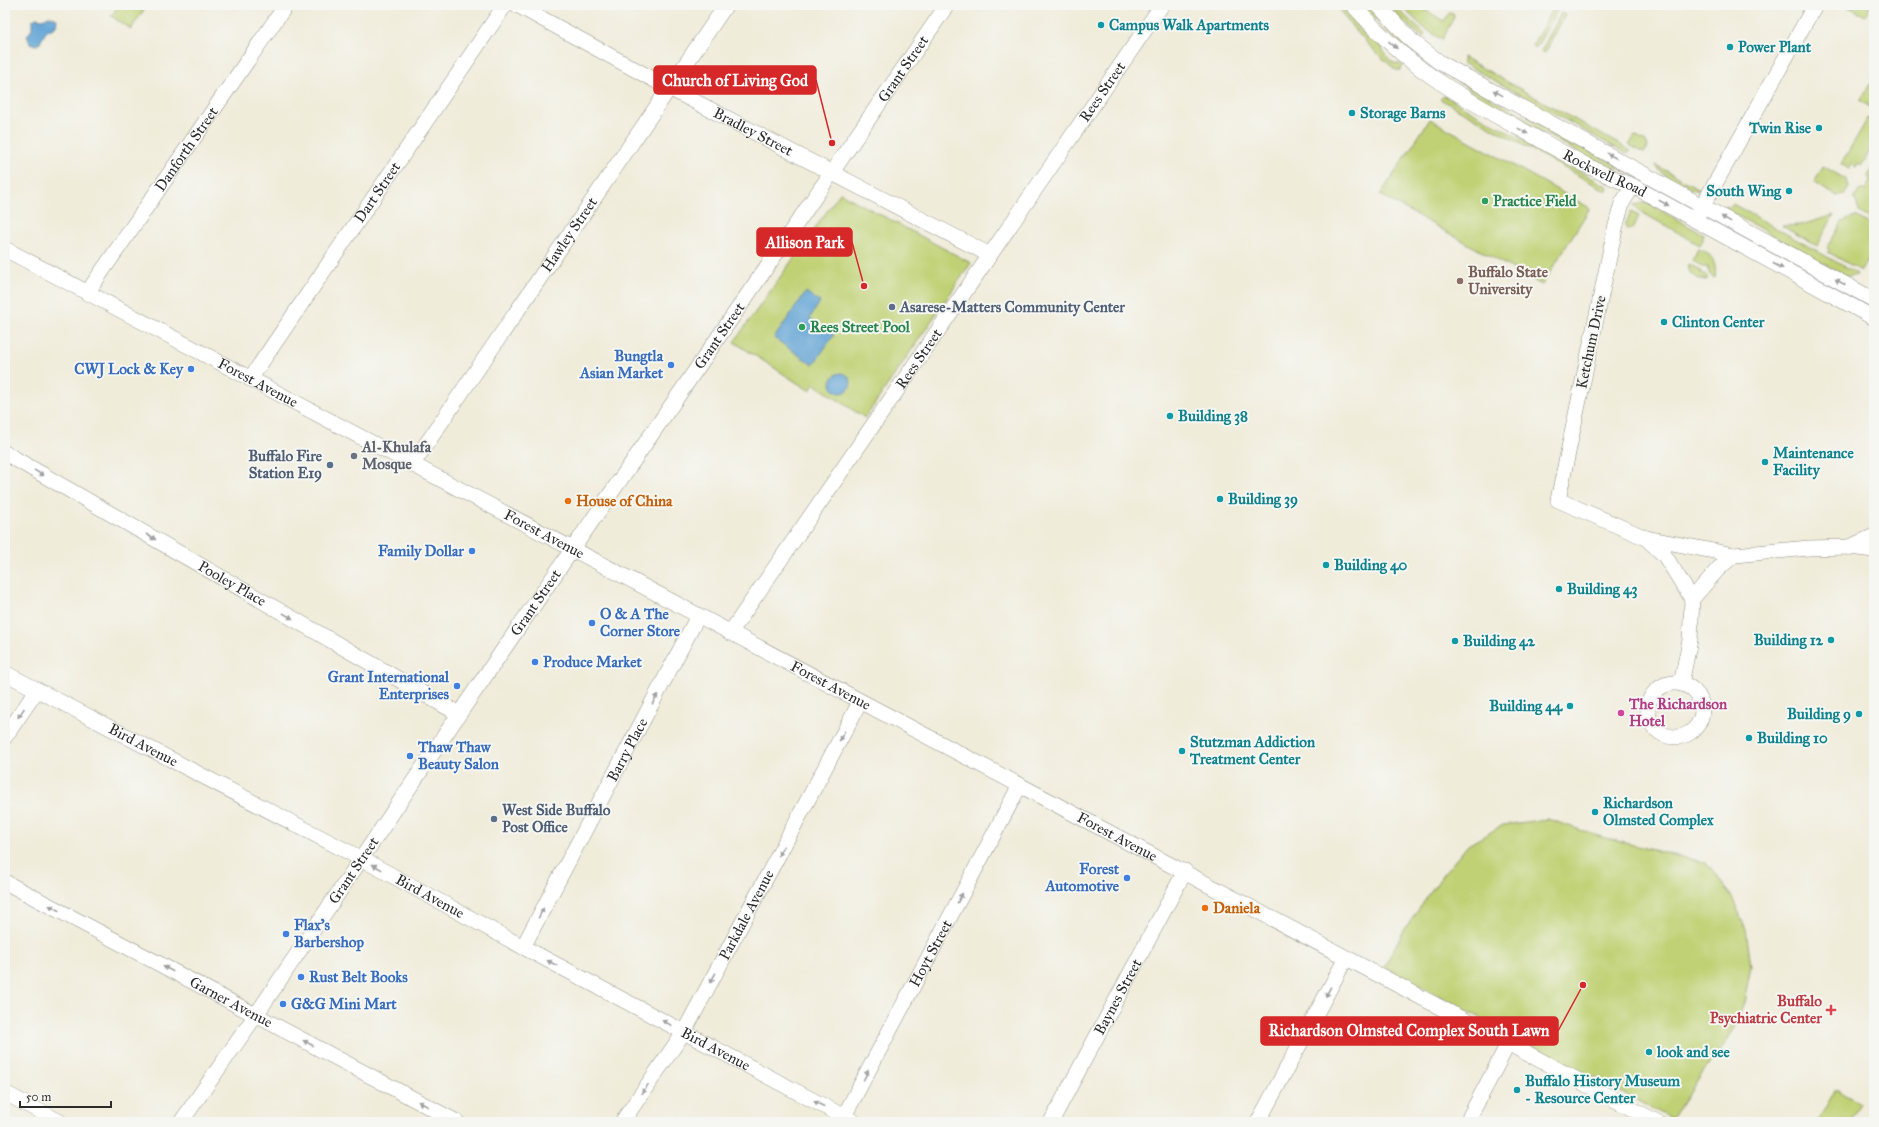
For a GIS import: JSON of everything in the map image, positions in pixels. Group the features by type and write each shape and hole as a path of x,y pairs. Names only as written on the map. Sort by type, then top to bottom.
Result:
{"street":[{"name":"Danforth Street","path":"88,293 286,5"},
{"name":"Dart Street","path":"250,379 505,5"},
{"name":"Bradley Street","path":"517,5 669,88 990,255"},
{"name":"Hawley Street","path":"412,465 726,5"},
{"name":"Grant Street","path":"181,1122 256,1015 458,714 833,172 946,5"},
{"name":"Rees Street","path":"730,633 1162,5"},
{"name":"Rockwell Road","path":"1353,5 1375,30 1430,75 1470,101 1607,177 1633,186 1874,318"},
{"name":"Rockwell Road","path":"1378,5 1412,41 1439,62 1874,300"},
{"path":"1695,220 1815,5"},
{"name":"Ketchum Drive","path":"1633,186 1622,203 1615,229 1558,500 1646,538"},
{"name":"Forest Avenue","path":"5,249 860,702 1185,871 1346,958 1657,1122"},
{"name":"Pooley Place","path":"5,453 458,714"},
{"path":"1849,547 1874,536"},
{"path":"1646,538 1734,555 1797,549 1849,547 1874,550"},
{"path":"1646,538 1665,556 1692,599 1690,640 1681,684"},
{"path":"1692,599 1719,568 1734,555"},
{"name":"Barry Place","path":"523,947 698,616"},
{"name":"Bird Avenue","path":"5,672 360,858 847,1120"},
{"path":"5,736 37,690"},
{"name":"Parkdale Avenue","path":"622,1122 684,1032 860,702"},
{"name":"Hoyt Street","path":"847,1120 1020,785"},
{"name":"Baynes Street","path":"1051,1122 1185,871"},
{"name":"Garner Avenue","path":"5,882 457,1122"},
{"path":"1258,1122 1346,958"},
{"path":"1467,1122 1508,1044"},
{"path":"5,1093 60,1122"}],"green space":[{"path":"119,5 147,5 131,29 111,16"},
{"path":"1336,5 1341,5 1367,38 1371,37 1378,42 1390,60 1394,63 1404,65 1400,70 1396,70 1371,48 1356,32"},
{"path":"1362,5 1370,5 1415,52 1397,40"},
{"path":"1388,5 1393,5 1425,34 1423,38 1400,18"},
{"path":"1400,5 1416,5 1444,21 1449,13 1453,14 1454,17 1442,40 1423,27"},
{"path":"1847,6 1870,6 1865,16"},
{"path":"1553,8 1557,10 1536,48 1532,46"},
{"path":"1561,13 1565,15 1545,53 1541,51"},
{"path":"1463,57 1631,151 1627,154 1463,63"},
{"path":"1455,79 1618,166 1616,173 1482,100"},
{"path":"1870,84 1874,86 1874,109 1860,101"},
{"path":"1444,96 1608,187 1606,191 1440,99"},
{"path":"1868,118 1874,121 1874,143 1862,165 1858,163 1856,167 1851,164 1849,169 1841,164"},
{"name":"Practice Field","path":"1430,119 1590,208 1542,285 1380,195"},
{"path":"1635,136 1646,142 1648,147 1644,153 1629,145"},
{"path":"1656,165 1701,190 1690,189 1683,186 1669,178 1658,169"},
{"path":"1823,166 1847,180 1849,187 1845,194 1837,196 1814,183"},
{"path":"1874,168 1874,210 1872,214 1874,215 1874,221 1859,212 1855,198 1860,189 1866,189 1870,181 1868,175"},
{"path":"840,193 971,263 865,418 814,384 810,391 734,342"},
{"path":"1643,203 1649,204 1703,234 1703,240 1700,245 1641,212 1634,205"},
{"path":"1733,204 1856,273 1857,275 1848,277 1725,209 1726,206 1730,208"},
{"path":"1631,212 1639,216 1633,229 1628,230 1625,225"},
{"path":"1834,215 1817,246 1782,226 1801,225"},
{"path":"1856,216 1874,227 1874,248 1861,271 1828,252 1830,250 1827,248 1842,222"},
{"path":"1698,249 1707,253 1712,259 1715,268 1715,278 1710,275 1707,267 1702,267 1692,260"},
{"path":"1689,264 1700,270 1701,274 1707,276 1707,280 1697,278 1691,274"},
{"path":"1548,819 1601,837 1706,863 1731,895 1746,929 1751,966 1744,1003 1736,1025 1724,1046 1704,1070 1672,1119 1384,967 1403,932 1442,876 1468,845 1503,825"},
{"path":"1836,1089 1860,1103 1849,1122 1817,1122"}],"water":[{"path":"50,16 57,19 56,26 46,32 39,44 35,45 30,43 27,36 32,29 32,21 36,18 42,19"},
{"name":"Rees Street Pool","path":"806,292 820,302 810,318 834,335 813,365 774,338"},
{"path":"841,373 848,376 851,383 848,390 841,393 834,390 831,383 834,376"}],"place":[{"name":"Campus Walk Apartments","path":"1101,25"},
{"name":"Power Plant","path":"1730,47"},
{"name":"Storage Barns","path":"1352,113"},
{"name":"Twin Rise","path":"1819,128"},
{"name":"Church of Living God","path":"832,143"},
{"name":"South Wing","path":"1789,191"},
{"name":"Practice Field","path":"1485,201"},
{"name":"Buffalo State University","path":"1460,281"},
{"name":"Allison Park","path":"864,286"},
{"name":"Asarese-Matters Community Center","path":"892,307"},
{"name":"Clinton Center","path":"1664,322"},
{"name":"Rees Street Pool","path":"802,327"},
{"name":"Bungtla Asian Market","path":"671,365"},
{"name":"CWJ Lock & Key","path":"191,369"},
{"name":"Building 38","path":"1170,416"},
{"name":"Al-Khulafa Mosque","path":"354,456"},
{"name":"Maintenance Facility","path":"1765,462"},
{"name":"Buffalo Fire Station E19","path":"330,465"},
{"name":"Building 39","path":"1220,499"},
{"name":"House of China","path":"568,501"},
{"name":"Family Dollar","path":"472,551"},
{"name":"Building 40","path":"1326,565"},
{"name":"Building 43","path":"1559,589"},
{"name":"O & A The Corner Store","path":"592,623"},
{"name":"Building 12","path":"1831,640"},
{"name":"Building 42","path":"1455,641"},
{"name":"Produce Market","path":"535,662"},
{"name":"Grant International Enterprises","path":"457,686"},
{"name":"Building 44","path":"1570,706"},
{"name":"The Richardson Hotel","path":"1621,713"},
{"name":"Building 9","path":"1859,714"},
{"name":"Building 10","path":"1749,738"},
{"name":"Stutzman Addiction Treatment Center","path":"1182,751"},
{"name":"Thaw Thaw Beauty Salon","path":"410,756"},
{"name":"Richardson Olmsted Complex","path":"1595,812"},
{"name":"West Side Buffalo Post Office","path":"494,819"},
{"name":"Forest Automotive","path":"1127,878"},
{"name":"Daniela","path":"1205,908"},
{"name":"Flax's Barbershop","path":"286,934"},
{"name":"Rust Belt Books","path":"301,977"},
{"name":"Richardson Olmsted Complex South Lawn","path":"1583,985"},
{"name":"G&G Mini Mart","path":"283,1004"},
{"name":"Buffalo Psychiatric Center","path":"1831,1010"},
{"name":"look and see","path":"1649,1052"},
{"name":"Buffalo History Museum - Resource Center","path":"1517,1090"}]}
